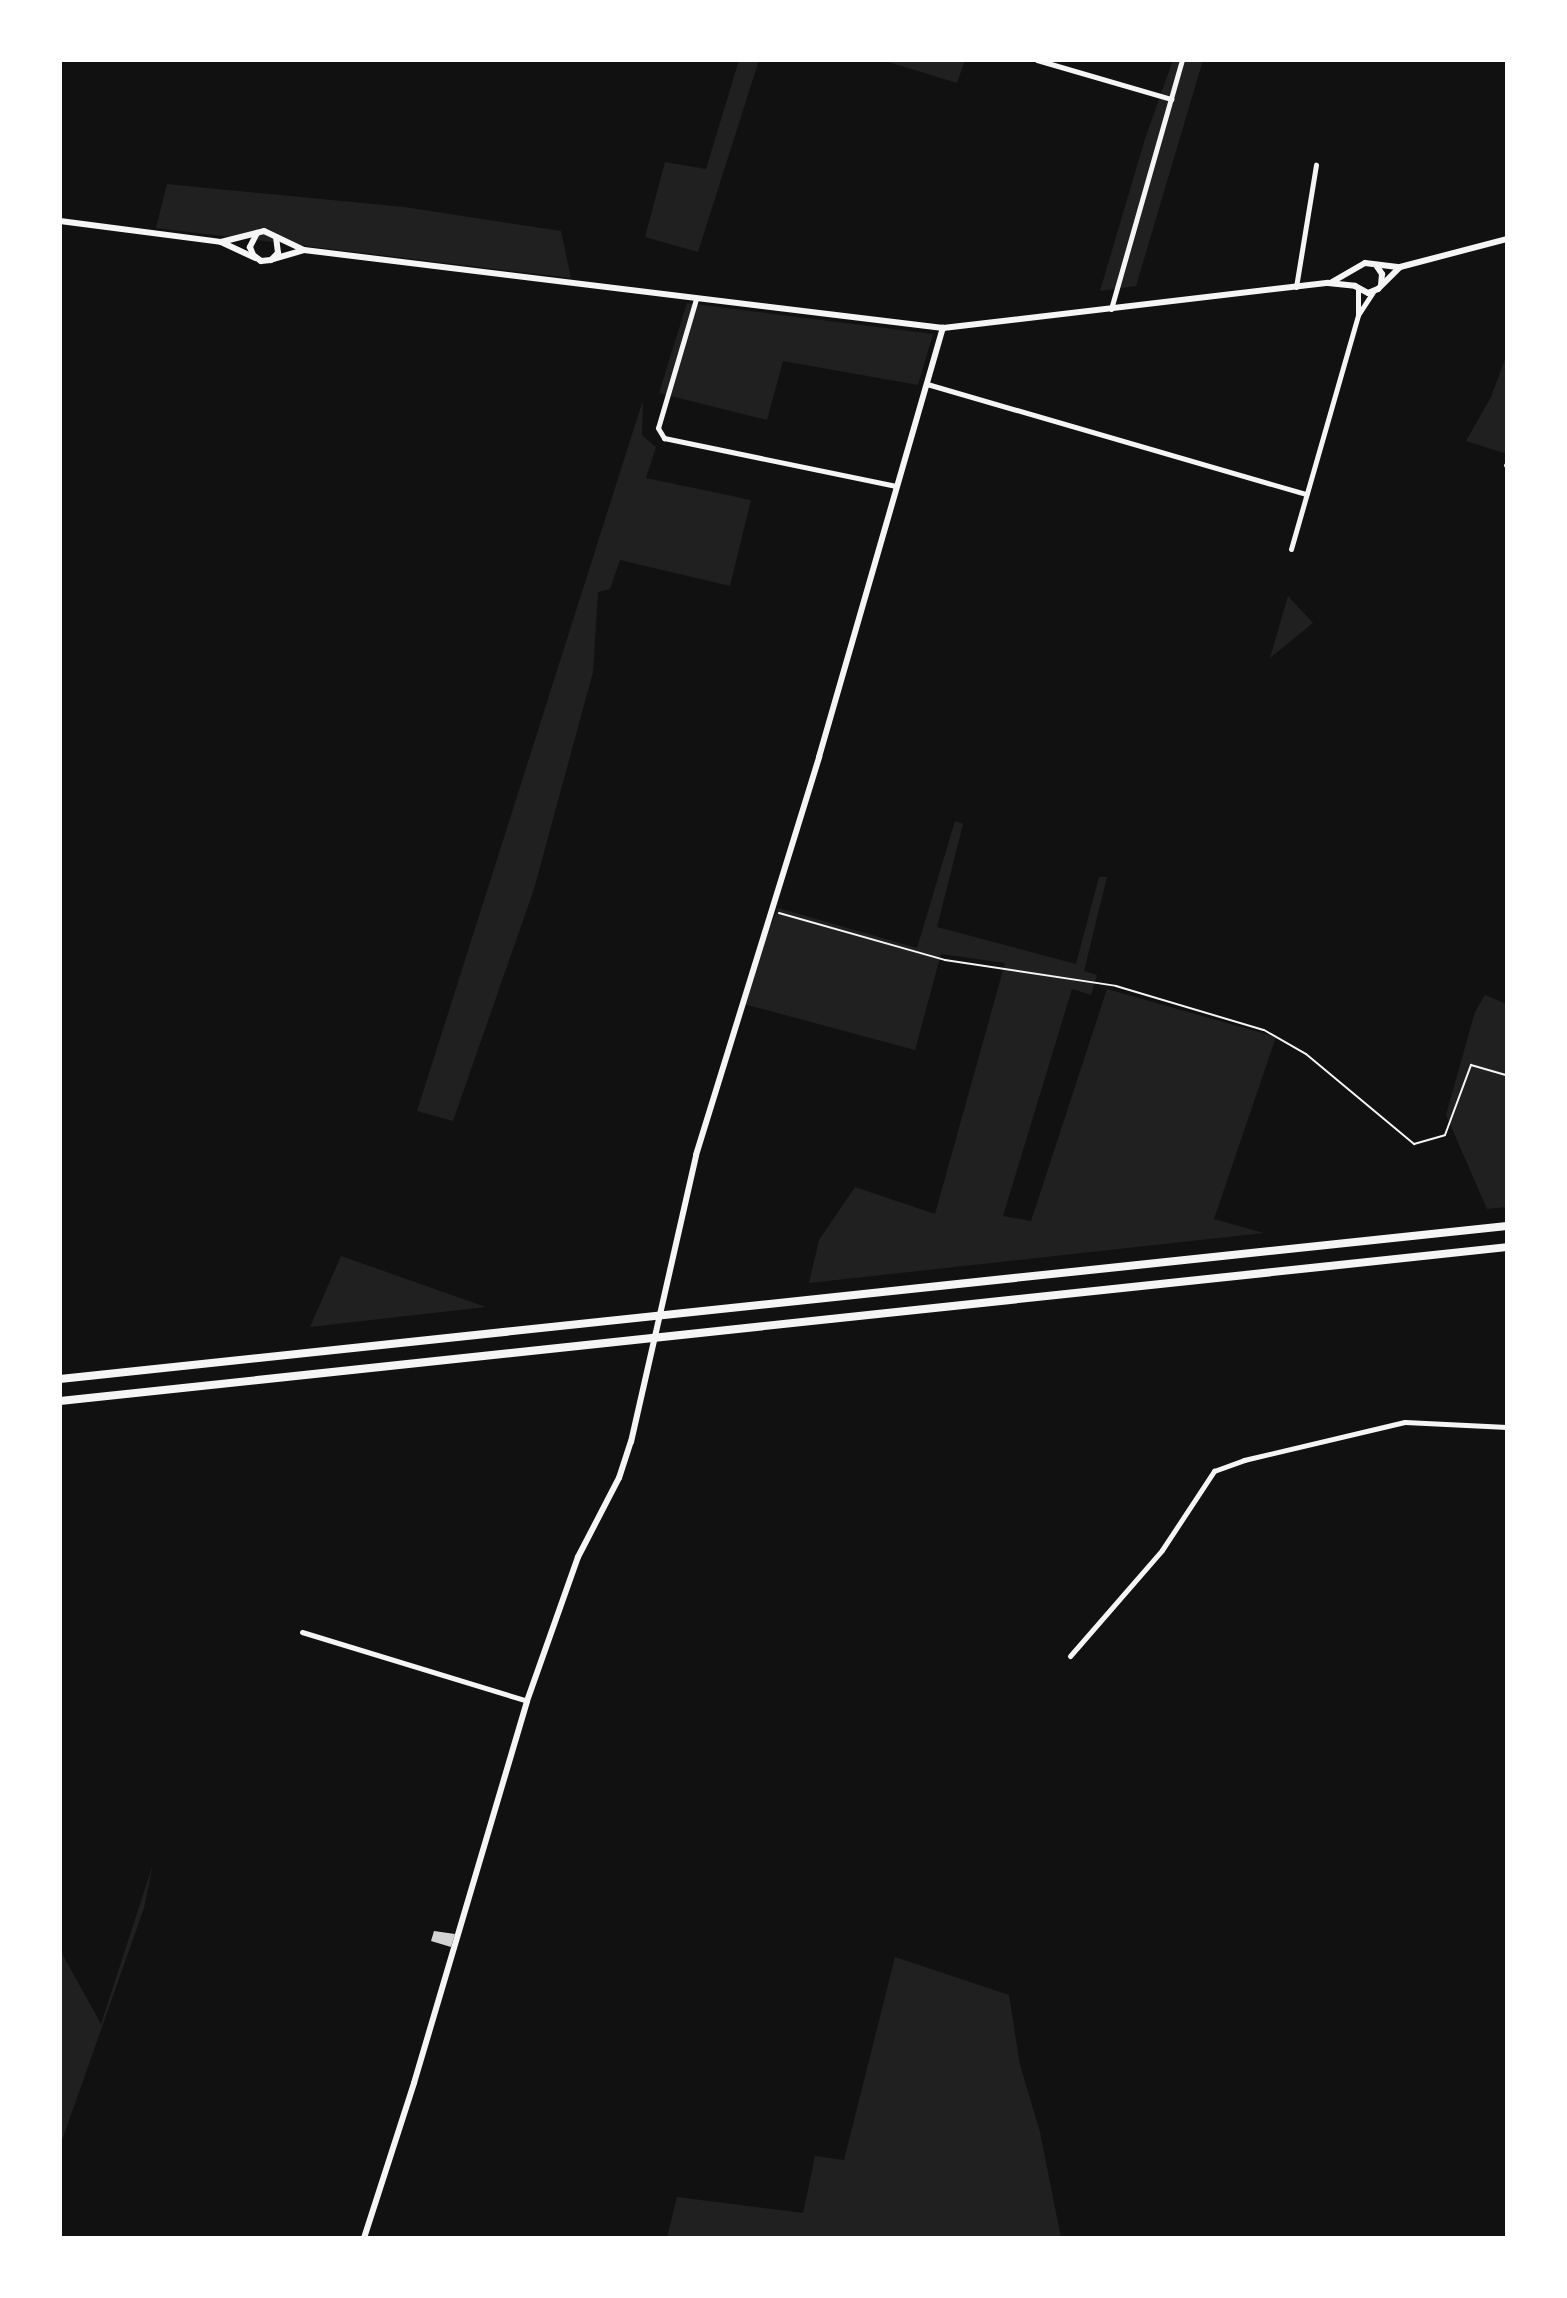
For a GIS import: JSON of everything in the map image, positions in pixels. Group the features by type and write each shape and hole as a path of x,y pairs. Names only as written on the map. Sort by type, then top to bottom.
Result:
{"highway":[{"path":"60,1379 1507,1226"},
{"path":"60,1401 1507,1247"}],"street":[{"path":"1037,60 1171,99"},
{"path":"1111,309 1182,60"},
{"path":"1296,287 1316,165"},
{"path":"60,221 221,242 256,258 271,260 304,250"},
{"path":"221,242 259,232 274,234 304,250 943,328 1328,283 1353,273 1360,264 1400,267 1507,239"},
{"path":"256,258 250,247 259,232"},
{"path":"271,260 280,248 274,234"},
{"path":"1376,265 1382,274 1381,285"},
{"path":"1291,549 1358,315 1373,291 1400,267"},
{"path":"1353,273 1358,315"},
{"path":"1328,283 1373,291"},
{"path":"696,299 658,428 664,438 896,486"},
{"path":"364,2238 414,2083 527,1701 578,1557 619,1478 640,1406 696,1155 819,757 943,328"},
{"path":"927,384 1306,494"},
{"path":"1070,1656 1162,1550 1214,1471 1244,1460 1405,1422 1507,1427"},
{"path":"302,1632 527,1701"}],"path":[{"path":"770,910 945,960 1116,986 1264,1030 1306,1054 1414,1144 1445,1135 1471,1065 1507,1075"}],"shaded area":[{"path":"739,60 759,60 698,252 645,237 665,162 706,169"},
{"path":"882,60 965,60 957,83"},
{"path":"1173,60 1203,60 1136,286 1100,291 1145,139"},
{"path":"167,184 404,207 561,231 571,278 156,228"},
{"path":"687,303 933,334 918,385 783,361 767,420 659,393"},
{"path":"1507,354 1507,454 1466,441 1491,397"},
{"path":"643,400 642,435 656,447 646,478 751,500 730,586 620,560 610,589 598,592 593,672 534,889 453,1121 417,1111"},
{"path":"1288,596 1313,623 1270,658"},
{"path":"955,821 963,824 937,927 1076,964 1099,877 1107,877 1084,971 1097,975 1091,995 1072,989 1003,1216 1031,1221 1107,989 1276,1037 1214,1219 1264,1233 809,1283 819,1240 855,1187 935,1214 1005,963 941,954 915,1050 744,1004 761,950 778,908 917,948"},
{"path":"1485,995 1507,1004 1507,1207 1487,1209 1446,1115 1475,1012"},
{"path":"341,1256 486,1307 310,1327"},
{"path":"153,1864 144,1908 60,2146 60,1950 101,2024"},
{"path":"895,1957 1009,1995 1020,2065 1040,2132 1061,2238 667,2238 677,2197 803,2213 815,2156 844,2160"}],"building":[{"path":"434,1931 455,1934 451,1947 431,1941"}]}
